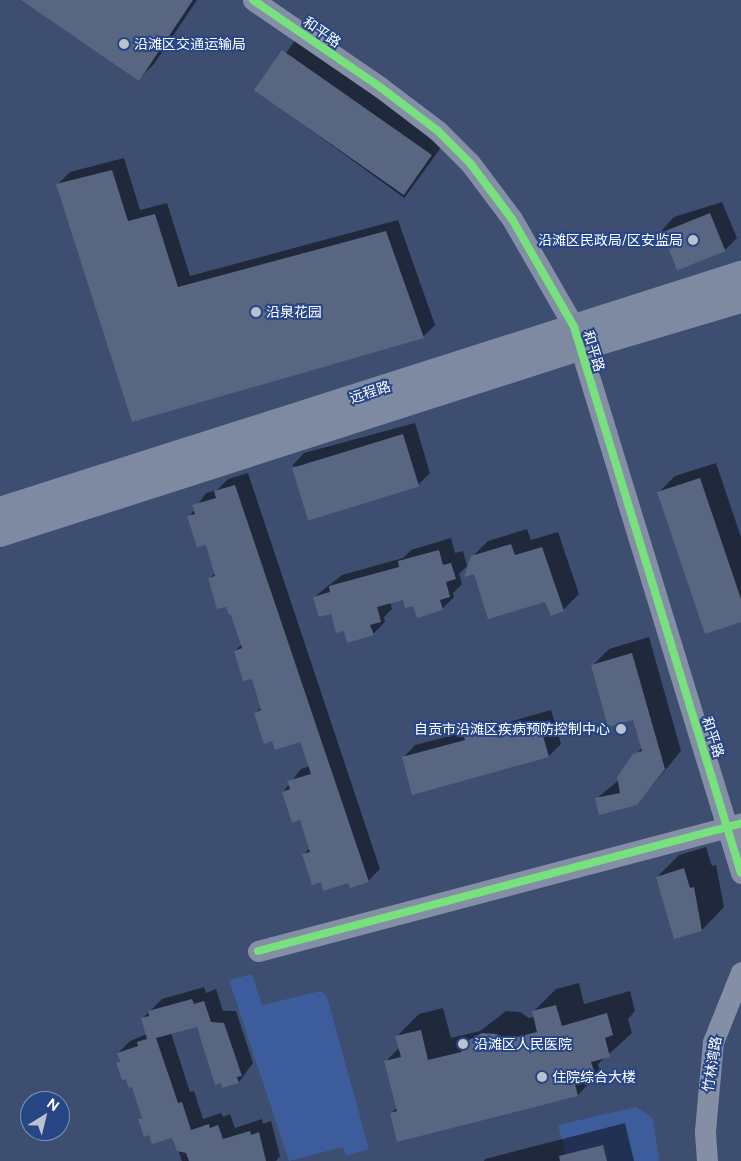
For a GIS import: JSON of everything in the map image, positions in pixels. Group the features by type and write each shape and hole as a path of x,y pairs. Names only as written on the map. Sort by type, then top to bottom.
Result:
{"main road":[{"name":"远程路","path":"0,533 576,337 741,276"},
{"name":"远程路","path":"0,511 576,337 741,299"}],"street":[{"name":"和平路","path":"254,0 380,87 438,131 470,163 512,219 576,337 735,825"},
{"path":"258,952 735,825 741,874"},
{"name":"竹林湾路","path":"707,1161 706,1122 712,1042 741,972"}],"shaded area":[{"path":"252,974 262,1005 321,991 327,997 369,1149 346,1156 343,1147 289,1161 229,980"},
{"path":"636,1107 653,1118 659,1161 607,1161 602,1145 566,1155 558,1125"}],"building":[{"name":"沿滩区交通运输局","path":"21,0 193,0 139,81"},
{"path":"282,50 432,155 404,195 254,90"},
{"name":"沿泉花园","path":"112,170 128,221 155,214 178,287 386,231 424,338 132,422 56,184"},
{"name":"沿滩区民政局/区安监局","path":"710,213 725,251 677,270 662,232"},
{"path":"403,434 419,487 308,521 292,468"},
{"path":"700,478 741,599 741,622 705,634 657,492"},
{"path":"235,485 369,882 350,888 348,883 323,891 321,882 312,885 302,854 310,852 300,820 292,823 282,792 290,789 287,781 311,774 302,747 300,742 275,750 272,741 264,744 254,713 261,710 252,679 243,681 234,651 242,648 231,615 229,615 226,607 217,609 208,578 215,576 206,545 197,547 187,516 195,514 192,505 216,498 214,491"},
{"path":"511,544 515,555 542,547 564,611 551,616 545,602 488,619 474,574 464,577 471,556"},
{"path":"439,550 443,565 451,563 456,579 446,582 450,597 440,600 443,610 417,618 413,606 405,608 403,600 377,607 381,622 370,625 374,635 347,643 344,631 336,633 331,614 319,617 313,597 330,592 329,586 399,567 398,561"},
{"path":"632,653 665,769 637,805 599,815 595,798 620,793 617,777 633,754 642,751 633,720 608,727 591,665"},
{"path":"539,721 549,757 412,795 402,757 465,740 464,736 481,731 483,737"},
{"path":"684,868 690,888 694,887 702,931 674,939 656,877"},
{"path":"192,999 194,1004 204,1001 211,1022 224,1023 242,1076 237,1077 239,1083 222,1088 221,1083 215,1085 197,1027 156,1038 178,1103 182,1102 191,1130 209,1124 210,1128 218,1125 223,1139 250,1131 251,1135 259,1132 266,1161 189,1161 186,1153 177,1151 172,1138 152,1144 149,1135 144,1137 138,1119 142,1118 132,1087 129,1088 126,1079 122,1080 116,1063 120,1061 117,1053 138,1046 137,1042 147,1039 141,1018 149,1016 148,1011"},
{"path":"556,1005 562,1026 607,1013 613,1035 605,1038 610,1057 591,1062 594,1071 573,1076 578,1096 397,1142 390,1113 397,1111 384,1061 401,1057 395,1036 421,1030 428,1060 461,1052 469,1040 482,1033 497,1034 505,1040 537,1032 532,1011"},
{"path":"603,1145 607,1161 560,1161 559,1156"}],"cycle path":[{"path":"253,0 380,87 438,131 470,163 512,219 574,327 741,873"},
{"path":"258,951 741,823"}],"place":[{"name":"沿滩区交通运输局","path":"124,44"},
{"name":"沿滩区民政局/区安监局","path":"693,240"},
{"name":"沿泉花园","path":"256,312"},
{"name":"自贡市沿滩区疾病预防控制中心","path":"621,729"},
{"name":"沿滩区人民医院","path":"463,1044"},
{"name":"住院综合大楼","path":"542,1077"}]}
